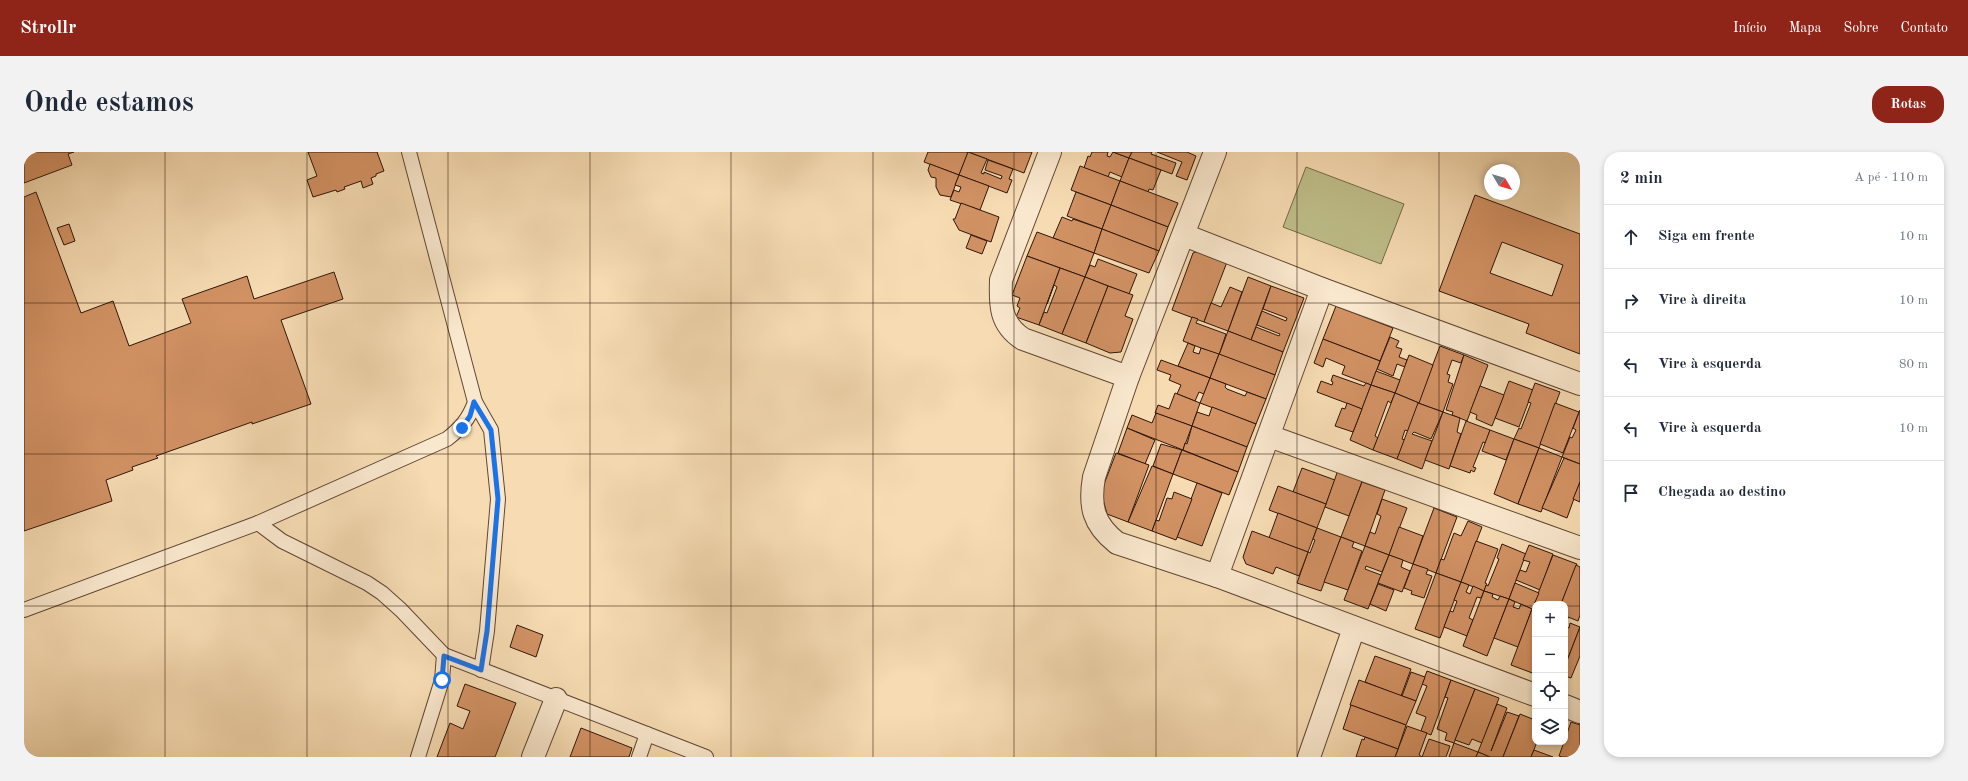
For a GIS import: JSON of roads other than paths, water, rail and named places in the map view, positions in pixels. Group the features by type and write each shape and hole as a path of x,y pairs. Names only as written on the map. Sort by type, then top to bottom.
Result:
{"street":[{"path":"1050,152 1002,280 1000,293 1006,322 1012,332 1023,338 1128,377"},
{"path":"1215,152 1128,377 1094,477 1091,493 1094,511 1104,532 1116,543 1218,576 1532,694"},
{"path":"1184,235 1322,289 1580,384"},
{"path":"1218,576 1322,289"},
{"path":"1269,436 1580,548"},
{"path":"1309,757 1354,628"},
{"path":"534,757 556,699"},
{"path":"1568,707 1580,712"}],"lane":[{"path":"409,152 474,402 491,430 498,499 487,631 481,670"},
{"path":"24,610 258,523 447,439 462,428 470,416 474,402"},
{"path":"258,523 282,541 367,583 382,593 401,610 444,656 706,757"},
{"path":"418,757 442,680 444,656"},
{"path":"639,757 647,734"}]}
